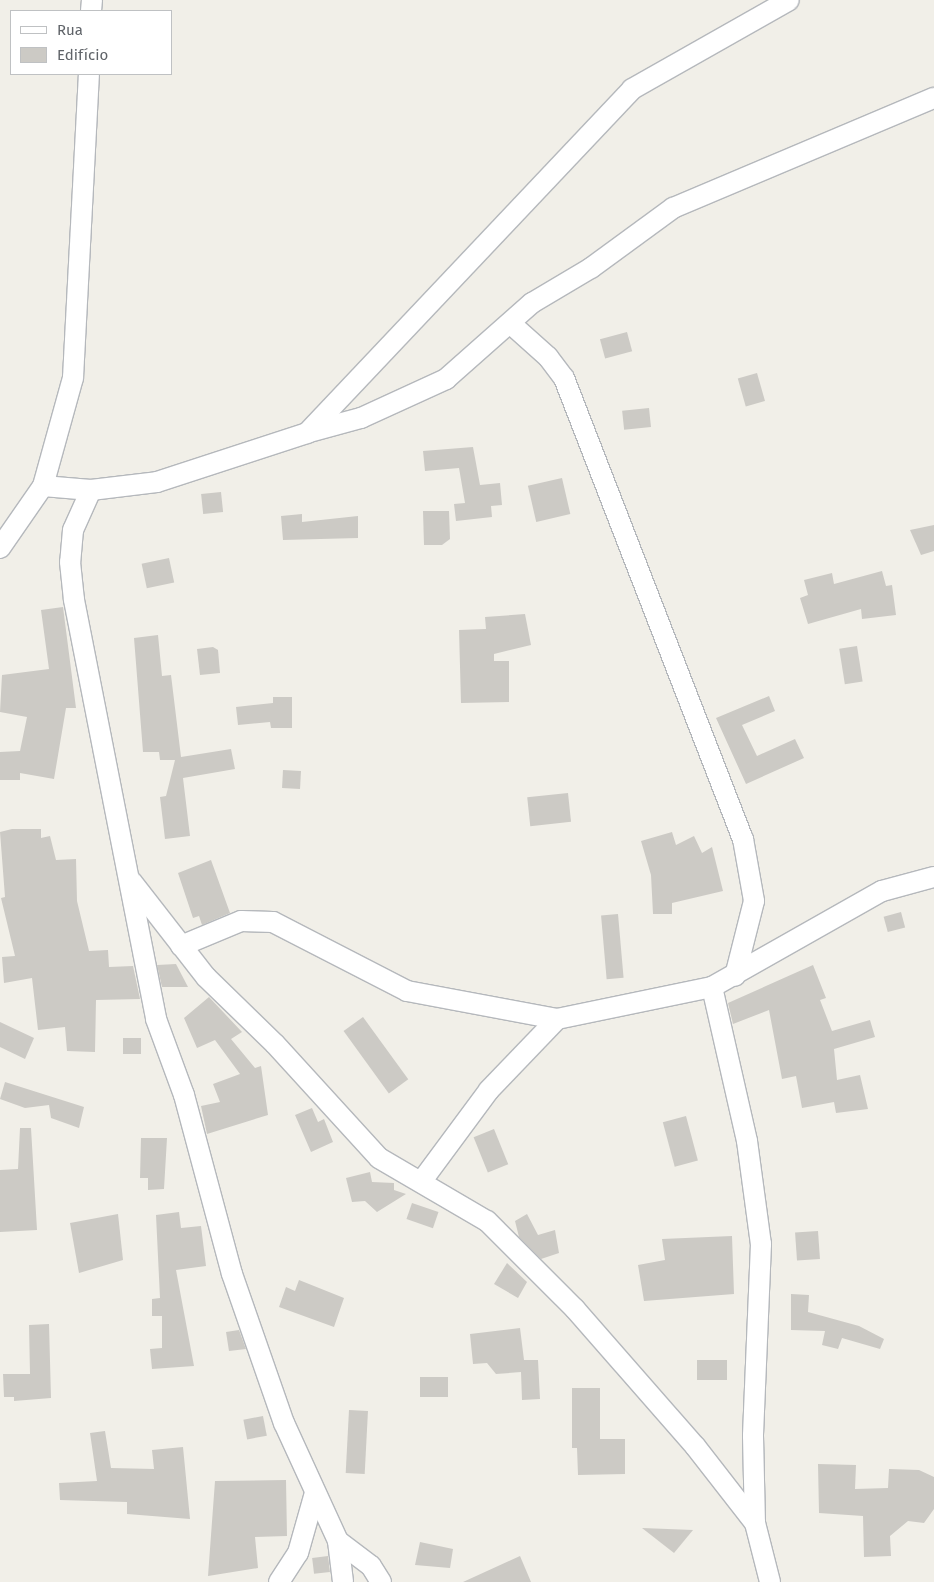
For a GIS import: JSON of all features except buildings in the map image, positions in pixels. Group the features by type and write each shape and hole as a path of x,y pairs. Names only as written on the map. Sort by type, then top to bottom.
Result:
{"street":[{"path":"307,433 632,89 789,0"},
{"path":"0,548 43,486 73,378 89,75"},
{"path":"43,486 92,490 157,482 307,433 361,418 426,390 446,379 510,323 673,208 934,98"},
{"path":"510,323 548,357 564,378 743,839 754,901 735,976"},
{"path":"92,490 73,530 70,562 110,800 129,878 156,1019 184,1095 232,1274 284,1423 338,1541 343,1582"},
{"path":"181,946 241,921 273,922 407,991 558,1019 712,987 735,976 882,891 934,877"},
{"path":"129,878 181,946 379,1158 487,1221 576,1308 695,1446 755,1523"},
{"path":"712,987 747,1141 761,1244 753,1436 755,1523 770,1582"},
{"path":"421,1182 489,1090 558,1019"},
{"path":"278,1582 298,1553 315,1493"},
{"path":"338,1541 371,1566 381,1582"}]}
